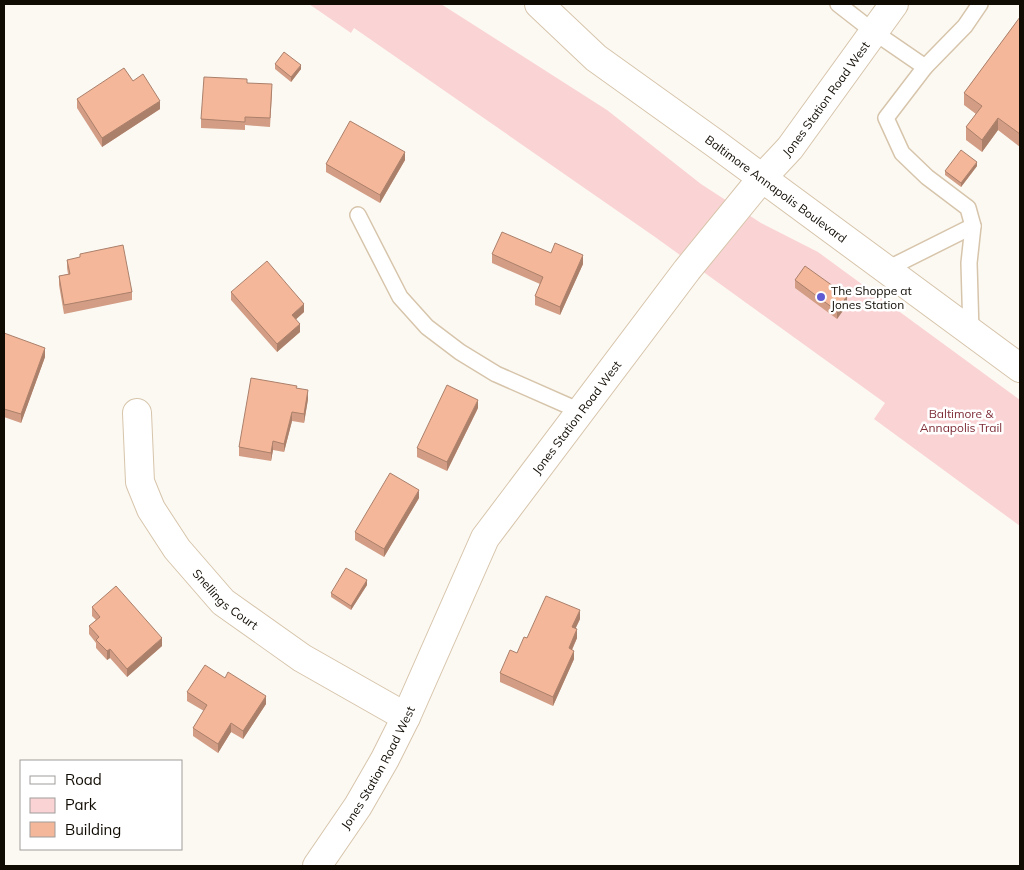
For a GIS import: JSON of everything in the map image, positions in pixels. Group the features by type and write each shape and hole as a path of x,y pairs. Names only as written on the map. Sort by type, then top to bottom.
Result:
{"street":[{"name":"Baltimore Annapolis Boulevard","path":"538,4 596,58 1020,368"},
{"name":"Jones Station Road West","path":"317,866 358,806 385,759 406,716 484,538 687,270 762,178 790,148 894,4"},
{"name":"Snellings Court","path":"137,414 140,482 151,509 177,549 223,602 302,658 406,716"}],"lane":[{"path":"838,4 874,32 925,67"},
{"path":"971,332 969,263 973,226 968,208 926,177 902,153 886,118 925,67 965,26 980,4"},
{"path":"358,215 400,297 427,327 460,352 496,374 580,411"},
{"path":"887,269 973,226"}],"green space":[{"name":"Baltimore & Annapolis Trail","path":"309,4 441,4 607,110 701,184 761,223 818,252 1020,400 1020,526 874,419 885,403 655,237 354,28 351,33"}],"building":[{"path":"1020,17 1020,134 998,118 982,140 966,127 982,106 964,93"},
{"path":"284,52 301,65 291,77 275,64"},
{"path":"124,68 133,81 143,74 160,101 102,138 77,99"},
{"path":"204,77 247,79 247,83 272,84 270,118 245,117 245,122 201,119"},
{"path":"350,121 405,152 380,195 326,164"},
{"path":"961,150 977,162 961,183 945,171"},
{"path":"502,232 551,253 555,243 583,255 560,307 535,296 543,277 492,254"},
{"path":"123,245 132,292 64,305 59,276 70,274 67,260 80,257 80,254"},
{"path":"267,261 304,304 292,315 300,324 277,344 231,292"},
{"path":"805,266 847,296 837,311 795,280"},
{"path":"4,333 45,348 21,414 4,409"},
{"path":"251,378 297,386 296,388 308,390 304,414 292,412 284,444 273,441 271,453 239,447"},
{"path":"447,385 478,400 447,462 417,448"},
{"path":"390,473 419,490 384,549 355,532"},
{"path":"346,568 367,580 351,606 331,593"},
{"path":"116,586 162,638 127,669 110,649 107,651 96,640 99,637 89,626 100,617 92,607"},
{"path":"546,596 580,610 572,627 577,629 569,648 574,651 553,697 500,673 510,650 517,653 524,637 527,638"},
{"path":"205,665 225,678 228,672 266,696 243,731 231,723 218,744 193,728 207,705 187,692"}],"place":[{"name":"The Shoppe at Jones Station","path":"821,297"}]}
